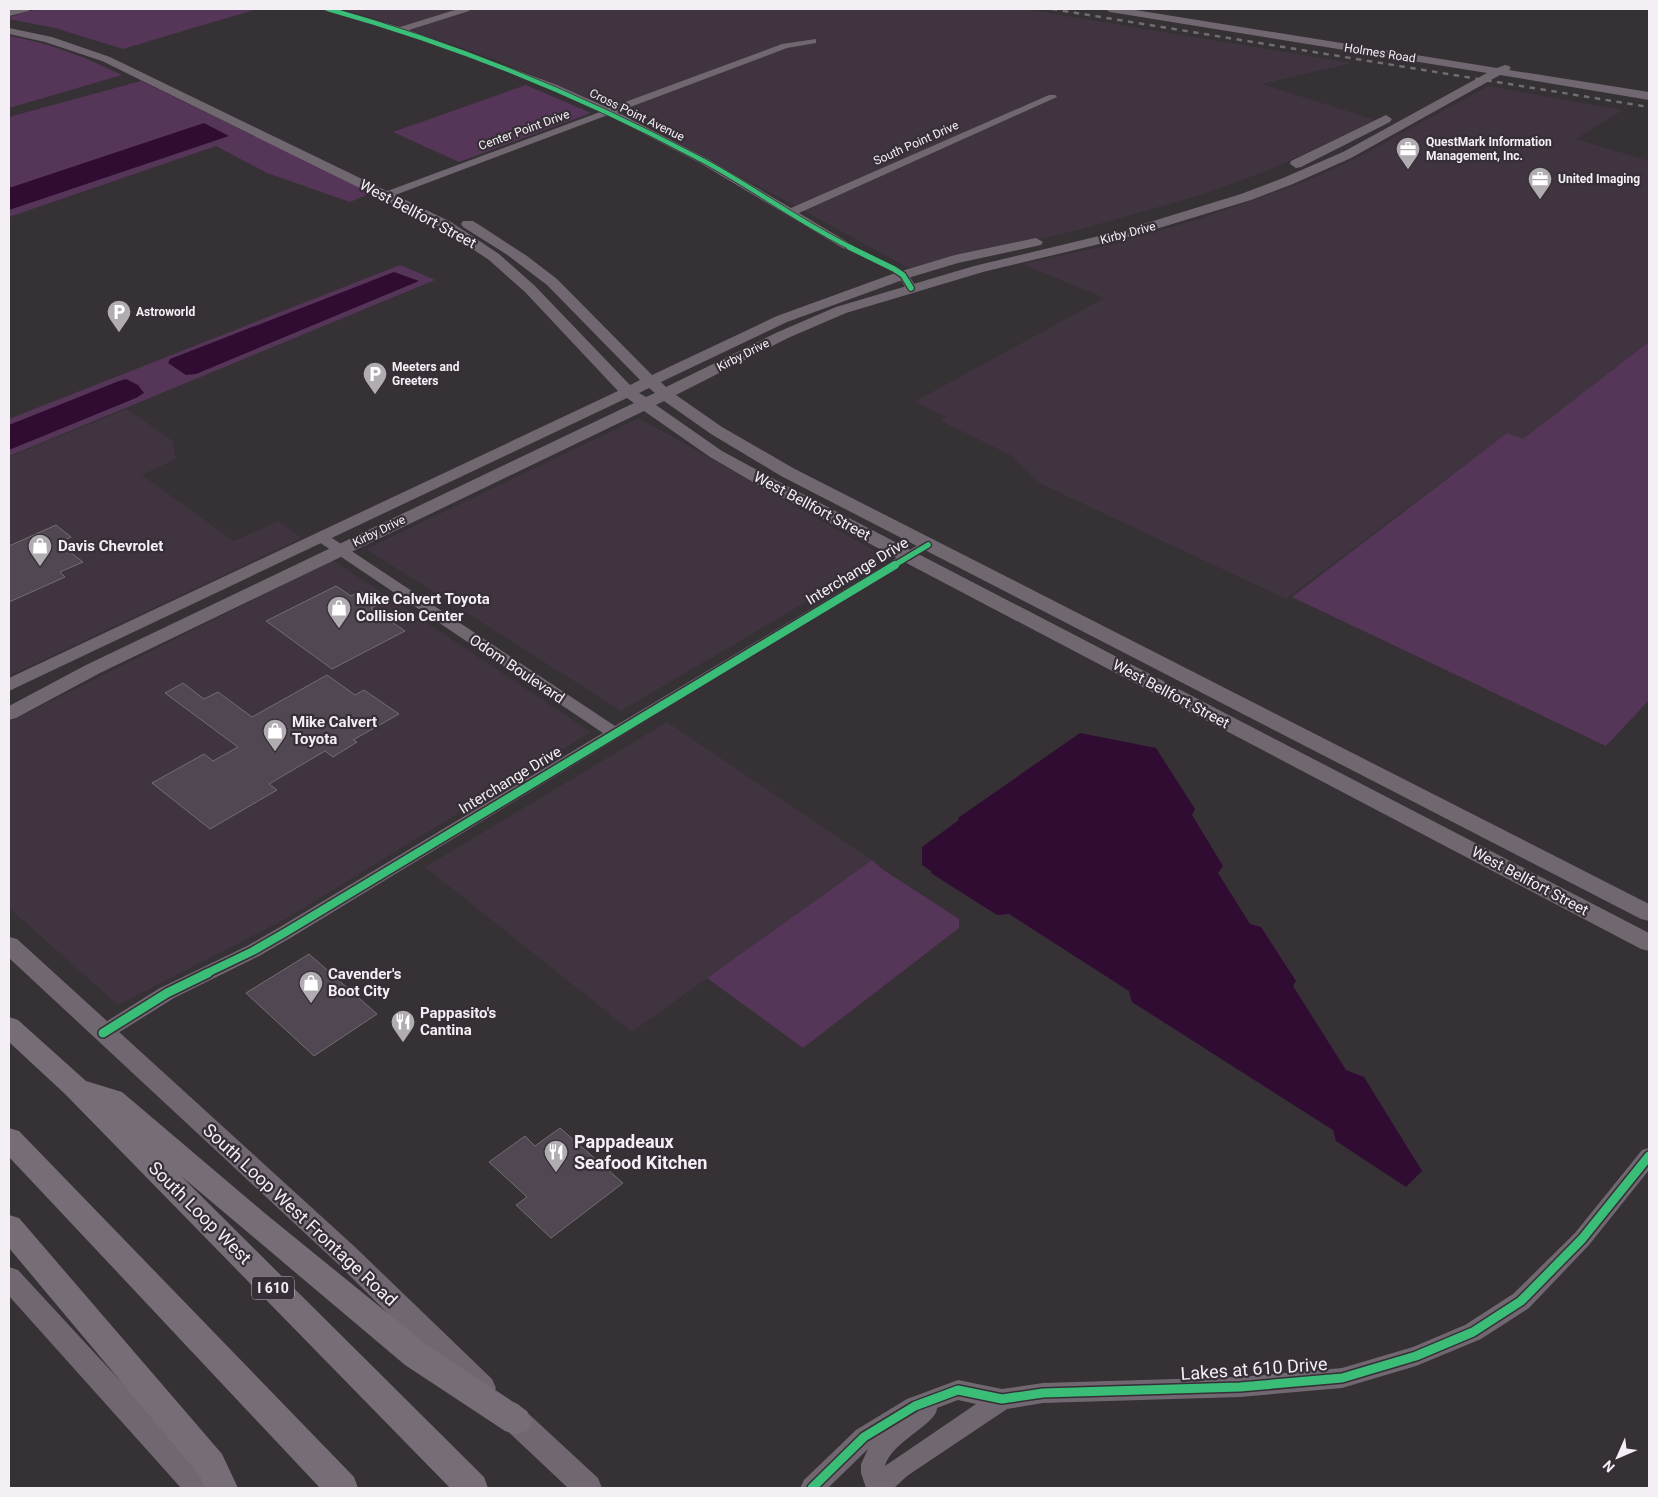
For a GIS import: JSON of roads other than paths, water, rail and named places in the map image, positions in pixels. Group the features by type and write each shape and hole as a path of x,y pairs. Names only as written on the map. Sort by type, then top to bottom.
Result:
{"highway":[{"name":"South Loop West","path":"9,1027 75,1087 472,1488"},
{"path":"75,1087 112,1100 257,1224 416,1355 516,1421"},
{"path":"9,1139 342,1488"},
{"path":"9,1227 211,1465 222,1488"}],"main road":[{"path":"9,13 25,9"},
{"name":"Holmes Road","path":"1110,9 1288,35"},
{"name":"Holmes Road","path":"1140,9 1649,96"},
{"name":"West Bellfort Street","path":"9,25 63,35 120,55 458,218 489,236 552,282 650,382 710,428 787,472 1649,913"},
{"name":"West Bellfort Street","path":"9,31 48,39 106,59 446,225 494,257 530,289 628,392 716,454 764,482 1649,943"},
{"path":"1288,167 1376,124 1481,67"},
{"name":"Holmes Road","path":"1502,71 1649,91"},
{"name":"Kirby Drive","path":"9,714 93,669 645,404 783,335 842,310 911,288 1073,247 1200,212 1288,181 1347,155 1502,71"},
{"path":"1376,124 1394,130"},
{"path":"1270,173 1288,181"},
{"name":"Kirby Drive","path":"9,685 782,319 897,277 955,259 1058,237 1184,204 1233,187"},
{"path":"1184,204 1200,212"},
{"path":"1058,237 1073,247"},
{"path":"530,289 552,282"},
{"path":"630,362 648,369 657,370 668,370 684,366"},
{"path":"764,482 787,472"},
{"path":"1077,645 1096,631"},
{"path":"74,654 93,669"},
{"path":"1235,728 1254,712"},
{"path":"1416,822 1436,804"},
{"name":"South Loop West Frontage Road","path":"9,945 346,1255 516,1421 588,1488"},
{"path":"9,1278 200,1488"}],"street":[{"name":"Cross Point Avenue","path":"328,9 399,30 494,63 609,112 704,161 846,245 855,255 897,277 911,288"},
{"path":"399,30 466,9"},
{"name":"Center Point Drive","path":"386,195 785,46 813,41"},
{"name":"South Point Drive","path":"791,212 1052,97"},
{"name":"Odom Boulevard","path":"321,537 614,733"},
{"name":"Interchange Drive","path":"103,1033 167,994 269,942 928,544"},
{"name":"Lakes at 610 Drive","path":"1002,1399 899,1468 879,1488 872,1472 874,1460 883,1446 919,1415 958,1390 1002,1399 1043,1393 1240,1387 1342,1378 1416,1356 1473,1332 1521,1301 1582,1239 1649,1156"},
{"path":"812,1488 864,1437 915,1406 958,1390"}],"railway":[{"path":"1052,9 1649,107"}],"place":[{"name":"QuestMark Information Management, Inc.","path":"1408,170"},
{"name":"United Imaging","path":"1540,200"},
{"name":"Astroworld","path":"119,333"},
{"name":"Meeters and Greeters","path":"375,395"},
{"name":"Davis Chevrolet","path":"40,567"},
{"name":"Mike Calvert Toyota Collision Center","path":"339,629"},
{"name":"Mike Calvert Toyota","path":"275,752"},
{"name":"Cavender's Boot City","path":"311,1004"},
{"name":"Pappasito's Cantina","path":"403,1043"},
{"name":"Pappadeaux Seafood Kitchen","path":"556,1173"}]}
